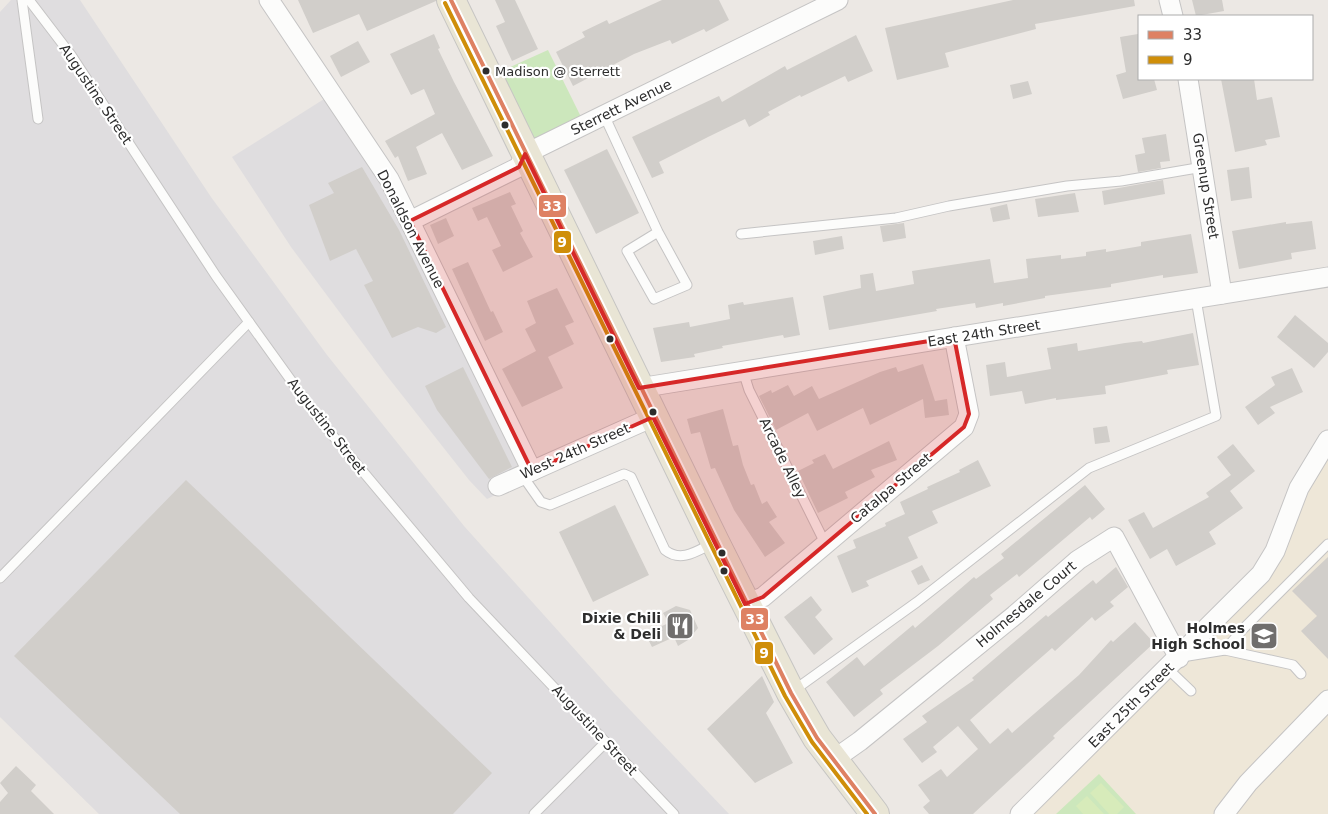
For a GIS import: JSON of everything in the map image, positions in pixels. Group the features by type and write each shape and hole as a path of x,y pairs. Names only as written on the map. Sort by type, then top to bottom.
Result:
{"main road":[{"path":"451,0 653,417 790,693 833,760 875,814"}],"street":[{"name":"Donaldson Avenue","path":"269,0 389,179 527,473"},
{"name":"Sterrett Avenue","path":"410,221 519,167 526,154 838,0"},
{"path":"1169,0 1173,15"},
{"name":"Greenup Street","path":"1188,80 1204,167 1222,294"},
{"name":"East 24th Street","path":"639,388 1328,277"},
{"name":"Catalpa Street","path":"745,604 763,596 964,427 969,414 954,337"},
{"name":"West 24th Street","path":"498,486 653,417"},
{"name":"East 25th Street","path":"1020,814 1261,574 1270,562 1299,488 1326,446"},
{"name":"Holmesdale Court","path":"833,760 860,741 1015,615 1078,560 1114,537 1173,663"},
{"path":"1224,814 1248,783 1328,700"}],"lane":[{"path":"22,0 38,119"},
{"name":"Augustine Street","path":"30,0 71,55 216,276 318,418 463,590 674,814"},
{"path":"604,115 658,232 687,285 654,299 627,252 658,232"},
{"path":"741,234 896,218 949,206 1057,187 1121,181 1204,167"},
{"path":"790,693 917,602 1089,468 1216,416 1196,299"},
{"path":"0,578 249,322"},
{"name":"Arcade Alley","path":"742,371 749,390 826,544"},
{"path":"527,473 541,502 550,505 624,474 630,478 665,550 672,556 683,557 715,542"},
{"path":"1225,650 1242,629 1328,544"},
{"path":"1191,691 1173,663 1225,650 1293,665 1301,674"},
{"path":"534,814 606,742"}],"highlighted area":[{"path":"525,154 639,388 954,337 969,414 964,427 763,597 745,604 653,417 532,471 410,221 519,167"}],"shaded area":[{"path":"11,0 80,0 211,197 327,355 464,526 613,692 729,814 99,814 0,717 0,12"},
{"path":"332,94 389,179 537,475 487,499 469,480 387,376 291,247 232,157"},
{"name":"Holmes High School","path":"1328,440 1328,814 1020,814 1261,574"}],"green space":[{"path":"548,50 585,125 525,154 488,77"},
{"path":"1099,774 1136,814 1056,814"},
{"path":"1101,783 1124,807 1117,814 1109,814 1090,793"},
{"path":"1087,796 1104,814 1083,814 1076,806"}],"building":[{"path":"298,0 436,1 367,31 359,14 313,33"},
{"path":"495,0 515,0 538,49 512,61 496,26 505,22"},
{"path":"662,0 719,0 729,20 706,32 704,29 672,44 670,40 634,54 573,86 556,52 585,37 582,32 607,20 609,24"},
{"path":"1013,0 1134,0 1135,6 1035,24 1036,29 945,53 949,67 897,80 885,28"},
{"path":"1192,0 1222,0 1224,11 1196,15"},
{"path":"434,34 440,48 438,49 493,156 462,170 442,133 416,147 427,174 408,181 398,156 395,158 385,141 435,114 424,89 411,95 390,54"},
{"path":"1138,34 1138,80 1154,80 1157,90 1123,99 1116,75 1126,72 1120,37"},
{"path":"856,35 873,71 848,82 845,76 801,97 800,95 768,112 770,115 749,127 745,119 659,162 664,173 652,178 632,137 719,96 722,102 785,66 787,70"},
{"path":"358,41 370,62 341,77 330,56"},
{"path":"1221,80 1254,80 1257,100 1272,97 1280,137 1265,140 1267,145 1235,152"},
{"path":"1028,81 1032,94 1013,99 1010,85"},
{"path":"1166,134 1170,161 1160,162 1161,168 1138,172 1135,155 1145,153 1142,138"},
{"path":"607,149 639,213 596,234 564,170"},
{"path":"362,167 399,230 446,327 436,333 418,327 392,338 364,285 373,281 356,249 330,261 309,205 334,193 328,183"},
{"path":"1249,167 1252,198 1231,201 1227,170"},
{"path":"1163,180 1165,194 1104,205 1102,191"},
{"path":"510,192 516,204 511,206 523,231 520,233 533,257 503,272 492,250 501,246 487,217 478,221 472,208"},
{"path":"1075,193 1079,212 1038,217 1035,199"},
{"path":"1007,204 1010,219 993,222 990,208"},
{"path":"446,218 454,236 438,244 430,225"},
{"path":"1312,221 1316,249 1291,253 1292,259 1239,269 1232,231 1286,222 1286,224"},
{"path":"904,223 906,238 883,242 880,226"},
{"path":"1191,234 1198,273 1163,278 1163,275 1111,284 1111,287 1045,296 1045,298 1003,306 1003,303 976,308 975,303 936,309 937,311 829,330 823,296 861,288 860,275 873,273 876,291 914,284 912,271 990,259 994,283 1028,278 1026,259 1061,255 1061,259 1086,256 1086,252 1106,249 1106,252 1141,246 1141,242"},
{"path":"842,236 844,249 815,255 813,241"},
{"path":"468,262 491,312 493,311 503,332 485,341 452,269"},
{"path":"557,288 574,322 565,326 574,344 548,357 563,388 522,407 502,369 536,351 525,329 536,323 527,301"},
{"path":"793,297 800,335 784,338 783,335 722,346 723,348 694,354 695,357 661,362 653,328 689,322 690,327 730,319 728,305 743,302 744,305"},
{"path":"1295,315 1328,343 1328,352 1314,368 1277,337"},
{"path":"1193,333 1199,365 1167,370 1168,374 1105,386 1106,394 1056,400 1056,398 1025,404 1022,391 990,396 986,365 1005,362 1007,377 1051,369 1047,348 1077,343 1078,351 1125,343 1142,341 1143,343"},
{"path":"923,364 935,401 947,399 949,415 925,418 923,399 870,425 863,408 817,431 808,413 776,430 759,396 771,390 772,393 788,385 794,396 812,386 819,399 880,372 896,367 898,372"},
{"path":"463,367 512,467 489,479 437,410 425,386"},
{"path":"1292,368 1303,392 1270,407 1275,413 1258,425 1245,407 1275,385 1271,377"},
{"path":"723,409 733,446 738,445 751,485 754,484 762,504 767,501 777,517 769,522 785,543 765,557 734,510 715,468 711,469 700,432 691,434 687,419"},
{"path":"1107,426 1110,442 1095,444 1093,428"},
{"path":"889,441 897,460 871,470 875,477 845,492 848,498 818,513 798,471 814,463 812,460 825,454 833,469"},
{"path":"1233,444 1255,471 1230,491 1243,508 1209,532 1216,544 1176,566 1167,549 1150,559 1128,520 1144,512 1153,528 1209,497 1206,493 1231,475 1217,457"},
{"path":"978,460 991,486 932,511 938,523 908,537 918,558 866,581 869,586 852,593 837,556 856,548 853,540 886,526 885,523 905,514 900,502 960,472 959,470"},
{"path":"186,480 492,773 453,814 180,814 14,656"},
{"path":"1085,485 1105,509 1092,520 1090,517 1019,577 1017,574 990,595 993,599 938,646 880,690 883,694 854,717 826,682 857,657 864,666 913,625 915,628 974,577 976,579 1004,558 1001,554"},
{"path":"615,505 649,575 593,602 559,532"},
{"path":"1328,557 1328,659 1301,631 1317,616 1292,591"},
{"path":"922,565 930,580 918,585 911,571"},
{"path":"1116,567 1128,587 1110,602 1114,606 1095,621 1092,617 1055,651 1052,648 970,720 990,744 1008,728 1012,733 1079,675 1111,640 1113,642 1135,622 1154,643 1053,736 1055,738 973,814 929,814 923,807 930,801 918,785 941,769 947,777 978,749 958,726 933,747 937,752 922,763 903,739 927,722 922,716 974,680 972,678 1046,615 1048,617 1093,580 1096,584"},
{"path":"811,596 822,610 815,617 833,639 814,655 784,617"},
{"name":"Dixie Chili & Deli","path":"676,606 690,610 698,628 688,640 678,646 674,637 652,647 645,633 669,623 663,613"},
{"path":"762,676 774,702 766,713 793,763 755,783 707,729"},
{"path":"16,766 36,785 31,791 54,814 0,814 0,802 8,793 0,783"}],"transit line":[{"name":"33","path":"451,0 791,693 817,738 875,814"},
{"name":"9","path":"445,3 785,696 812,742 867,814"}],"place":[{"name":"Madison @ Sterrett","path":"486,71"},
{"name":"Dixie Chili & Deli","path":"680,626"},
{"name":"Holmes High School","path":"1264,636"}]}
